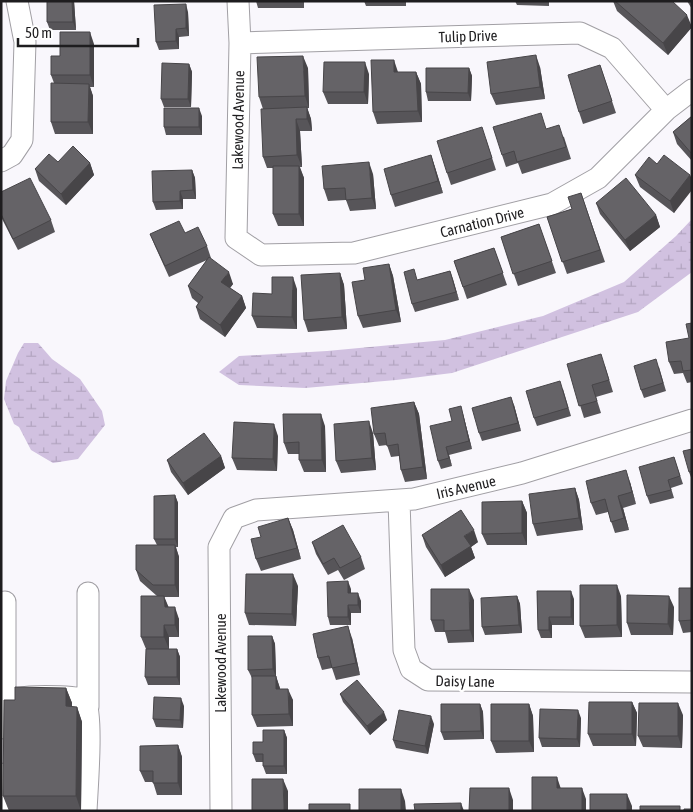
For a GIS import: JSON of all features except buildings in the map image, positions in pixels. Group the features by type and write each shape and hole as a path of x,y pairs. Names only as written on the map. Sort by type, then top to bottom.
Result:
{"street":[{"path":"1,161 12,155 22,140 25,42 17,1"},
{"name":"Lakewood Avenue","path":"236,238 240,43 238,1"},
{"name":"Tulip Drive","path":"240,43 580,33 612,48 666,110"},
{"name":"Carnation Drive","path":"236,238 261,255 354,253 552,204 598,178 666,110 692,90"},
{"name":"Iris Avenue","path":"234,518 256,510 399,501 468,487 522,474 692,420"},
{"name":"Daisy Lane","path":"399,501 404,650 411,669 428,680 692,682"},
{"name":"Lakewood Avenue","path":"221,811 219,546 234,518"},
{"path":"86,811 88,593"},
{"path":"5,602 5,811"},
{"path":"5,706 10,700 18,697 45,697 78,698 85,700 88,707"}],"green space":[{"path":"692,219 692,272 638,312 452,373 305,388 239,385 219,372 239,356 327,351 445,340 543,316 624,282 676,236"},
{"path":"24,343 38,343 52,359 80,379 102,411 105,425 78,459 53,463 31,450 19,427 14,424 4,399 6,381"}]}
